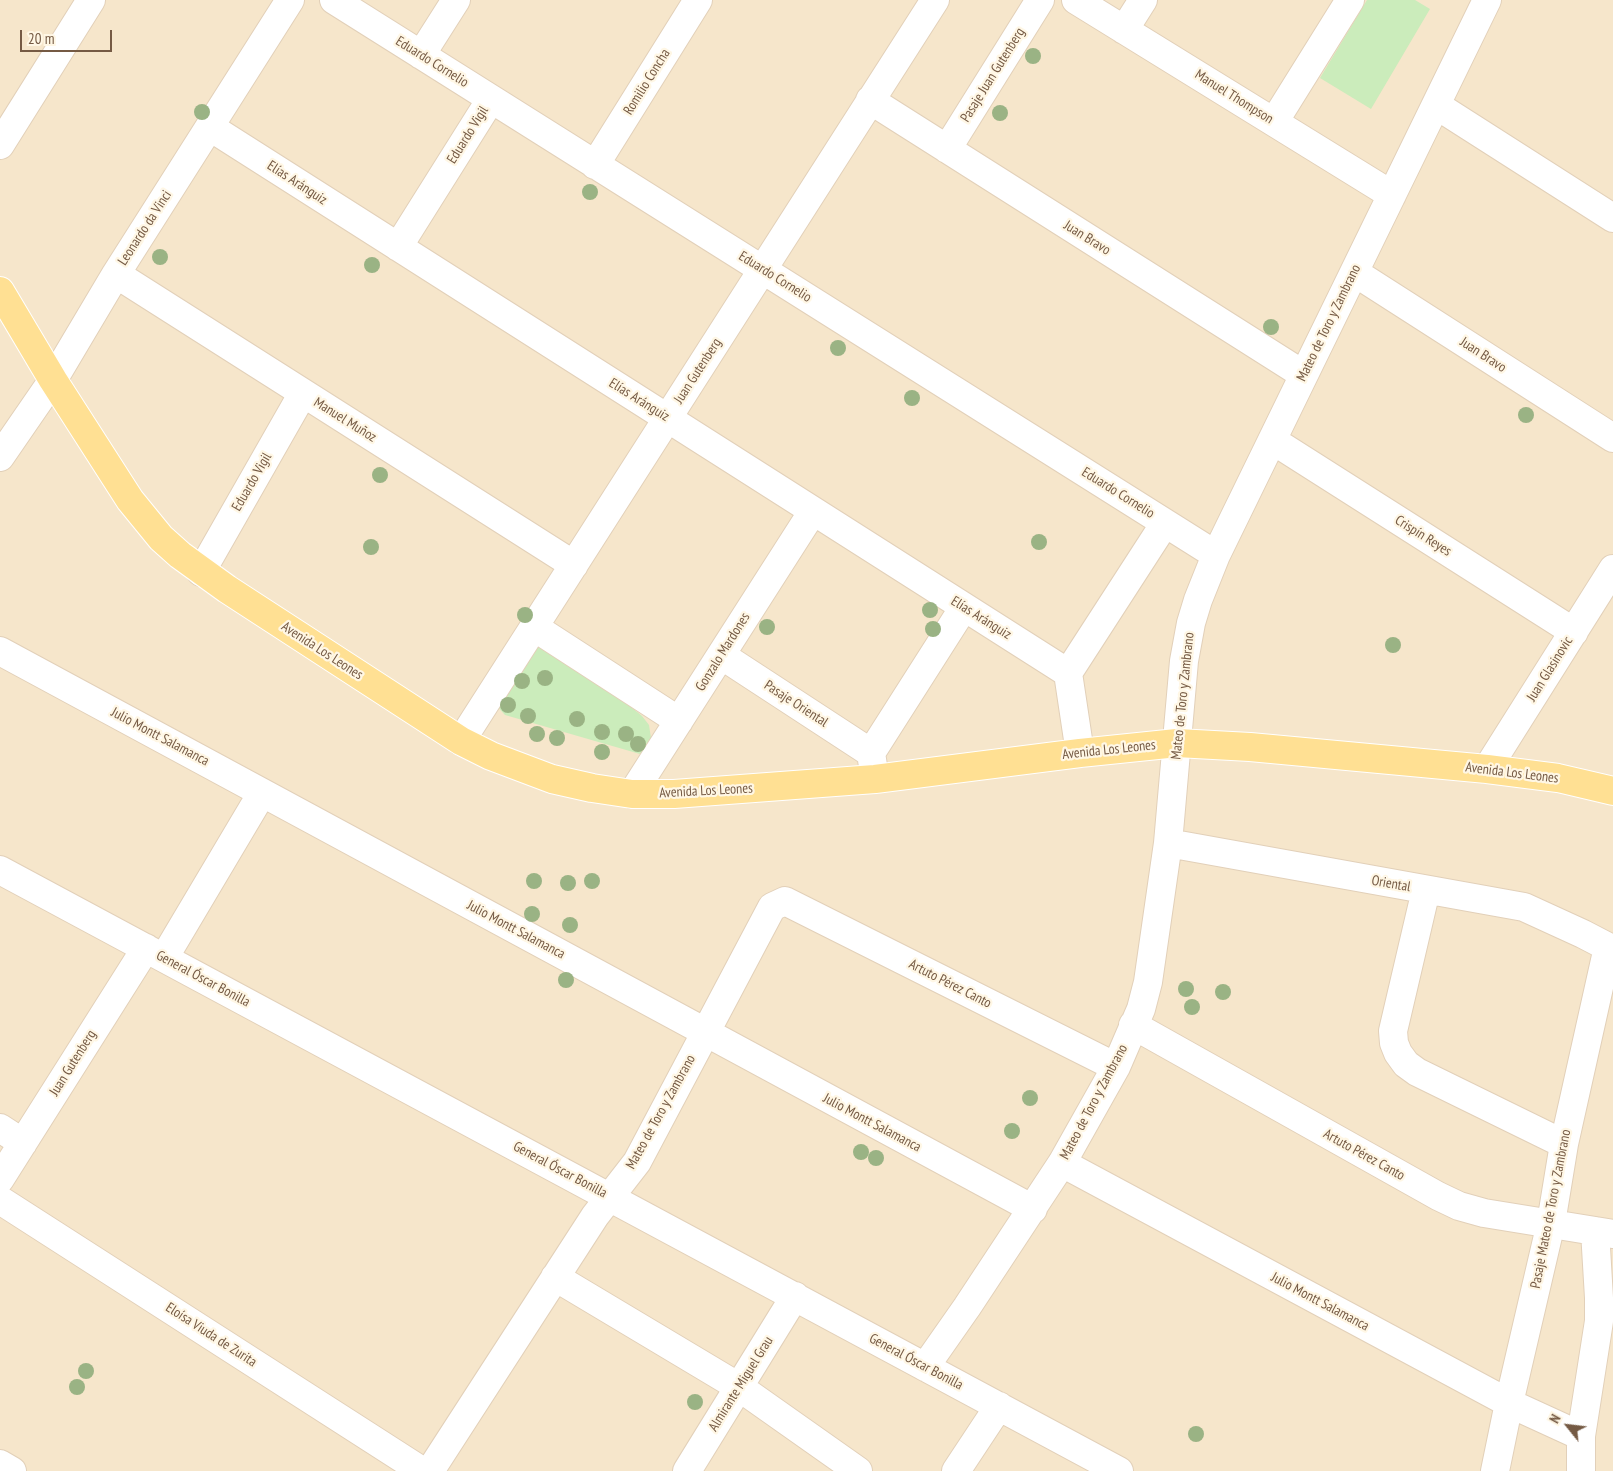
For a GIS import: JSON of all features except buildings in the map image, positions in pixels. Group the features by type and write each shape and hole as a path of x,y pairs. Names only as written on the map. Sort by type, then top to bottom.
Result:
{"main road":[{"name":"Avenida Los Leones","path":"0,291 52,380 130,500 161,538 201,572 461,741 498,759 552,778 592,788 632,794 674,794 876,779 1080,753 1177,743 1250,747 1486,769 1558,778 1613,790"}],"street":[{"path":"0,144 91,0"},
{"name":"Leonardo da Vinci","path":"0,457 52,380 116,274 290,0"},
{"name":"Eduardo Cornelio","path":"334,0 1216,555"},
{"path":"421,55 456,0"},
{"name":"Romilio Concha","path":"595,164 698,0"},
{"name":"Juan Gutenberg","path":"461,741 935,0"},
{"name":"Pasaje Juan Gutenberg","path":"947,149 1040,0"},
{"name":"Manuel Thompson","path":"1076,0 1392,195"},
{"path":"1124,30 1143,0"},
{"path":"1274,122 1350,0"},
{"name":"Mateo de Toro y Zambrano","path":"925,1367 1033,1209 1062,1162 1116,1067 1141,1009 1148,982 1168,843 1184,662 1191,623 1198,600 1216,555 1487,0"},
{"name":"Eduardo Vigil","path":"398,247 491,98"},
{"name":"Juan Bravo","path":"870,100 1304,375"},
{"path":"1436,104 1613,218"},
{"name":"Elías Aránguiz","path":"210,127 1068,673"},
{"name":"Juan Bravo","path":"1354,272 1613,438"},
{"name":"Manuel Muñoz","path":"116,274 574,565"},
{"name":"Eduardo Vigil","path":"201,572 303,393"},
{"name":"Crispín Reyes","path":"1272,440 1574,632"},
{"name":"Gonzalo Mardones","path":"632,794 813,511"},
{"path":"1080,753 1068,673 1165,523"},
{"name":"Juan Glasinovic","path":"1486,769 1613,569"},
{"path":"876,779 872,753 964,607"},
{"path":"534,627 679,721"},
{"name":"Julio Montt Salamanca","path":"0,651 1033,1209"},
{"name":"Pasaje Oriental","path":"721,655 872,753"},
{"name":"Juan Gutenberg","path":"0,1179 262,793"},
{"name":"Oriental","path":"1168,843 1524,906 1608,947"},
{"name":"General Óscar Bonilla","path":"0,870 1119,1471"},
{"path":"1426,890 1392,1031 1398,1053 1406,1064 1417,1072 1564,1144"},
{"name":"Mateo de Toro y Zambrano","path":"430,1471 554,1277 609,1197 637,1162 772,907 784,901"},
{"name":"Artuto Pérez Canto","path":"784,901 1116,1067"},
{"name":"Pasaje Mateo de Toro y Zambrano","path":"1495,1471 1551,1223 1564,1144 1605,992 1608,947"},
{"name":"Artuto Pérez Canto","path":"1133,1025 1459,1206 1484,1213 1604,1232"},
{"path":"0,1128 23,1143"},
{"name":"Julio Montt Salamanca","path":"1062,1162 1509,1403 1581,1436"},
{"name":"Eloísa Viuda de Zurita","path":"0,1200 422,1471"},
{"path":"1581,1471 1581,1436 1599,1321 1604,1232"},
{"path":"554,1277 739,1387 858,1471"},
{"name":"Almirante Miguel Grau","path":"687,1471 795,1296"},
{"path":"956,1471 999,1406"},
{"path":"0,1464 12,1471"}],"shaded area":[{"path":"0,0 1613,0 1613,1471 0,1471"}],"green space":[{"path":"1367,0 1415,0 1430,9 1371,109 1320,78"},
{"path":"537,641 625,702 642,716 649,725 651,738 648,746 640,754 505,715 495,704"}]}
